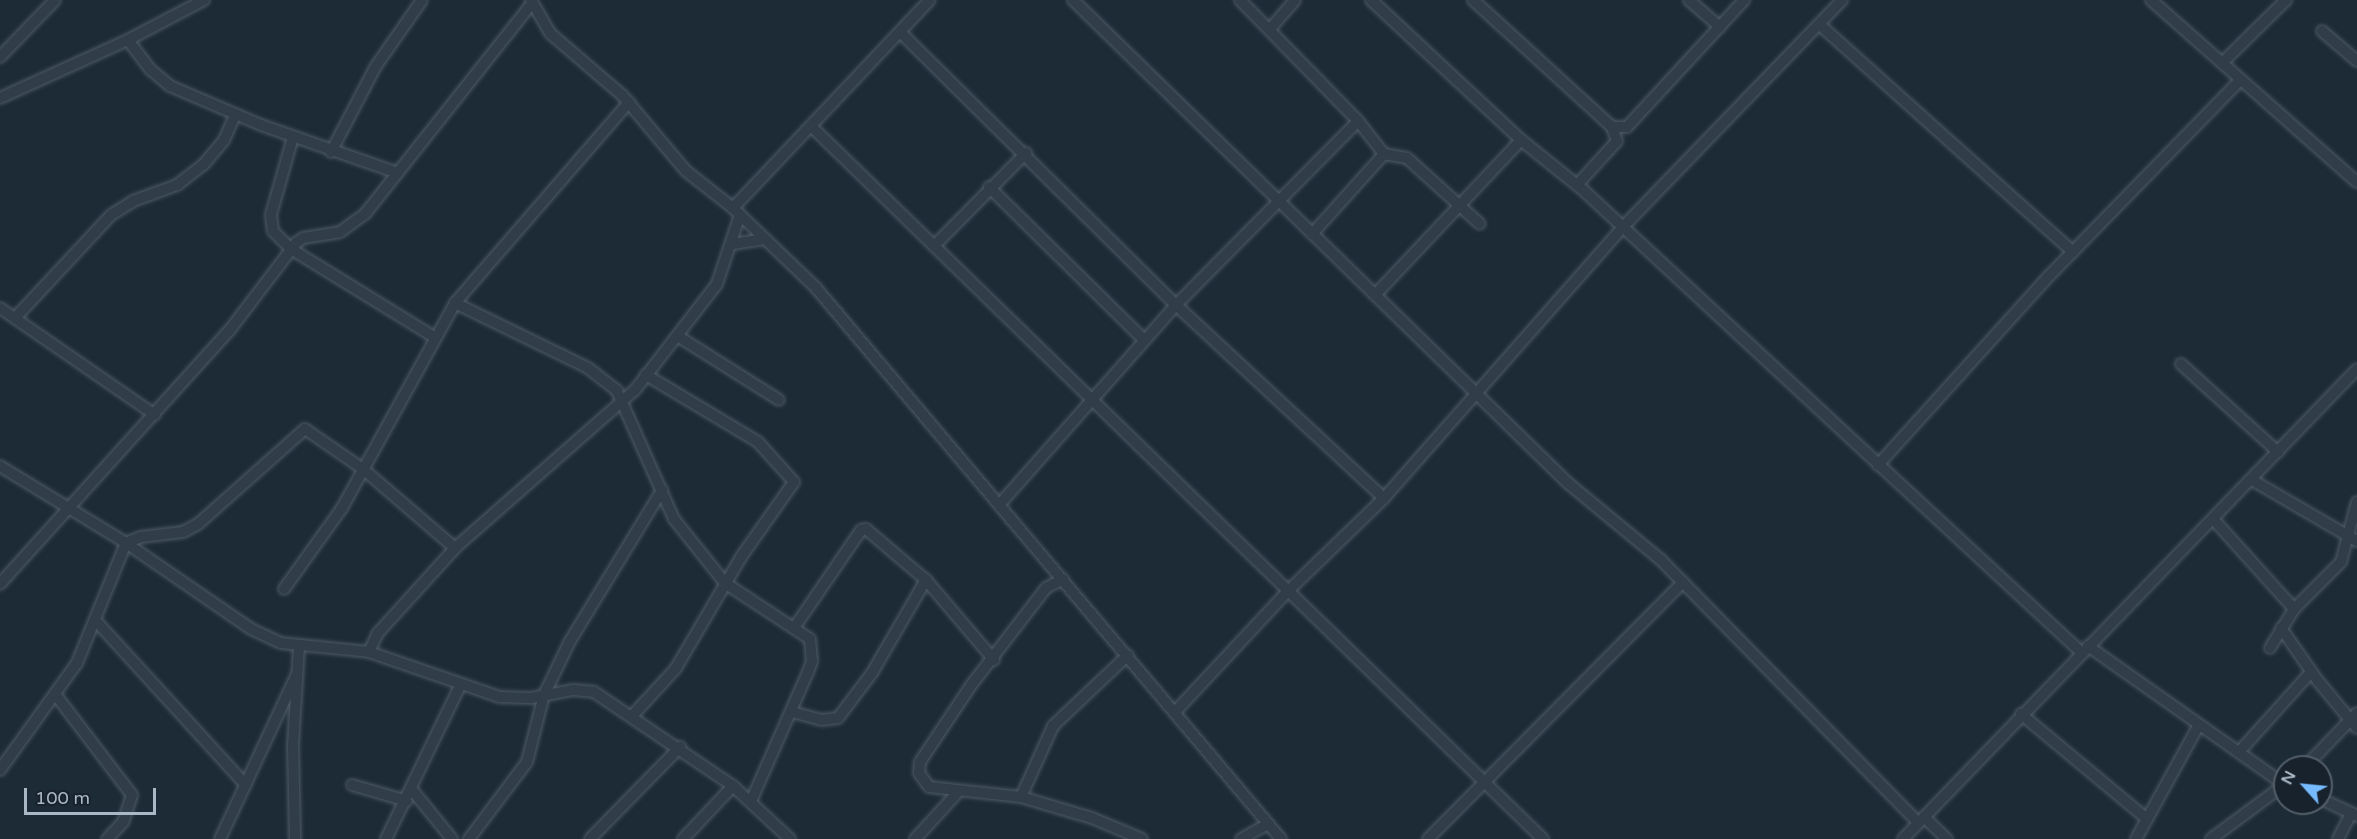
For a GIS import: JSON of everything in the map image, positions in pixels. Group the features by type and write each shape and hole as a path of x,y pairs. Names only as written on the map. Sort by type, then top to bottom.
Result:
{"street":[{"path":"0,57 55,0"},
{"path":"0,98 128,40 204,0"},
{"path":"331,152 376,66 422,0"},
{"path":"369,652 378,633 455,548 531,478 622,402 679,337 717,284 734,244 737,211 811,126 930,0"},
{"path":"1073,0 1475,394 1568,483 1683,582 1921,820 1947,839"},
{"path":"1240,0 1358,121 1384,154 1407,158 1460,203 1480,224"},
{"path":"1270,29 1295,0"},
{"path":"1371,0 1521,140 1576,185 1878,465 2085,650 2273,776"},
{"path":"1473,0 1612,127 1617,141 1576,185"},
{"path":"1689,0 1720,27"},
{"path":"1612,127 1627,127 1744,0"},
{"path":"1175,712 1287,592 1384,498 1622,228 1842,0"},
{"path":"2151,0 2357,182"},
{"path":"2222,63 2286,0"},
{"path":"0,584 155,415 258,297 291,249 303,238 348,229 398,173 532,2 551,34 629,102 679,164 737,211 816,288 1281,839"},
{"path":"1820,25 2073,252"},
{"path":"2322,31 2357,61"},
{"path":"900,32 1026,153 1176,305 1384,498"},
{"path":"128,40 165,83 235,115 331,152 398,173"},
{"path":"1878,465 2073,252 2240,80"},
{"path":"284,589 321,541 455,303 629,102"},
{"path":"15,318 111,215 133,201 177,185 204,164 224,140 235,115"},
{"path":"999,505 1143,340 1358,121"},
{"path":"811,126 1543,839"},
{"path":"293,137 270,224 291,249 434,337"},
{"path":"1375,295 1521,140"},
{"path":"934,246 989,187 1026,153"},
{"path":"1312,234 1384,154"},
{"path":"989,187 1143,340"},
{"path":"734,244 765,239"},
{"path":"455,303 588,368 617,391 674,519 725,583 810,639 812,661 792,712 751,801"},
{"path":"0,308 155,415"},
{"path":"679,337 779,400"},
{"path":"2181,364 2278,452"},
{"path":"1903,839 2021,714 2214,520 2357,369"},
{"path":"633,715 676,668 725,583 794,482 758,442 646,375"},
{"path":"0,770 77,663 126,543 141,537 183,532 198,524 305,429 363,469 455,548"},
{"path":"0,466 126,543 251,629 298,647 369,652 460,686 500,697 544,695 573,690 594,692 633,715 733,786 790,839"},
{"path":"2252,480 2357,542"},
{"path":"470,839 527,762 544,695 570,641 662,490"},
{"path":"2270,648 2294,609 2341,562 2357,502"},
{"path":"2214,520 2294,609"},
{"path":"794,628 863,529 926,580 994,660"},
{"path":"1063,579 1046,588 994,660 972,684 920,762 919,773 929,787 959,791 990,791 1021,797 1092,818 1142,839"},
{"path":"792,712 821,720 838,718 872,673 926,580"},
{"path":"1428,839 1683,582"},
{"path":"96,621 246,785"},
{"path":"2281,628 2311,672 2355,720 2318,755"},
{"path":"295,839 292,773 298,647"},
{"path":"1021,797 1053,726 1128,655"},
{"path":"2240,752 2311,672"},
{"path":"220,839 298,673"},
{"path":"386,839 413,791 460,686"},
{"path":"55,694 132,795 123,822 107,839"},
{"path":"2021,714 2147,819"},
{"path":"2136,839 2199,725"},
{"path":"590,839 680,747"},
{"path":"352,785 407,801"},
{"path":"682,839 733,786"},
{"path":"413,791 452,839"},
{"path":"915,839 959,791"},
{"path":"2211,839 2273,794"},
{"path":"2333,805 2354,815 2338,839"},
{"path":"1241,839 1268,824"}]}
